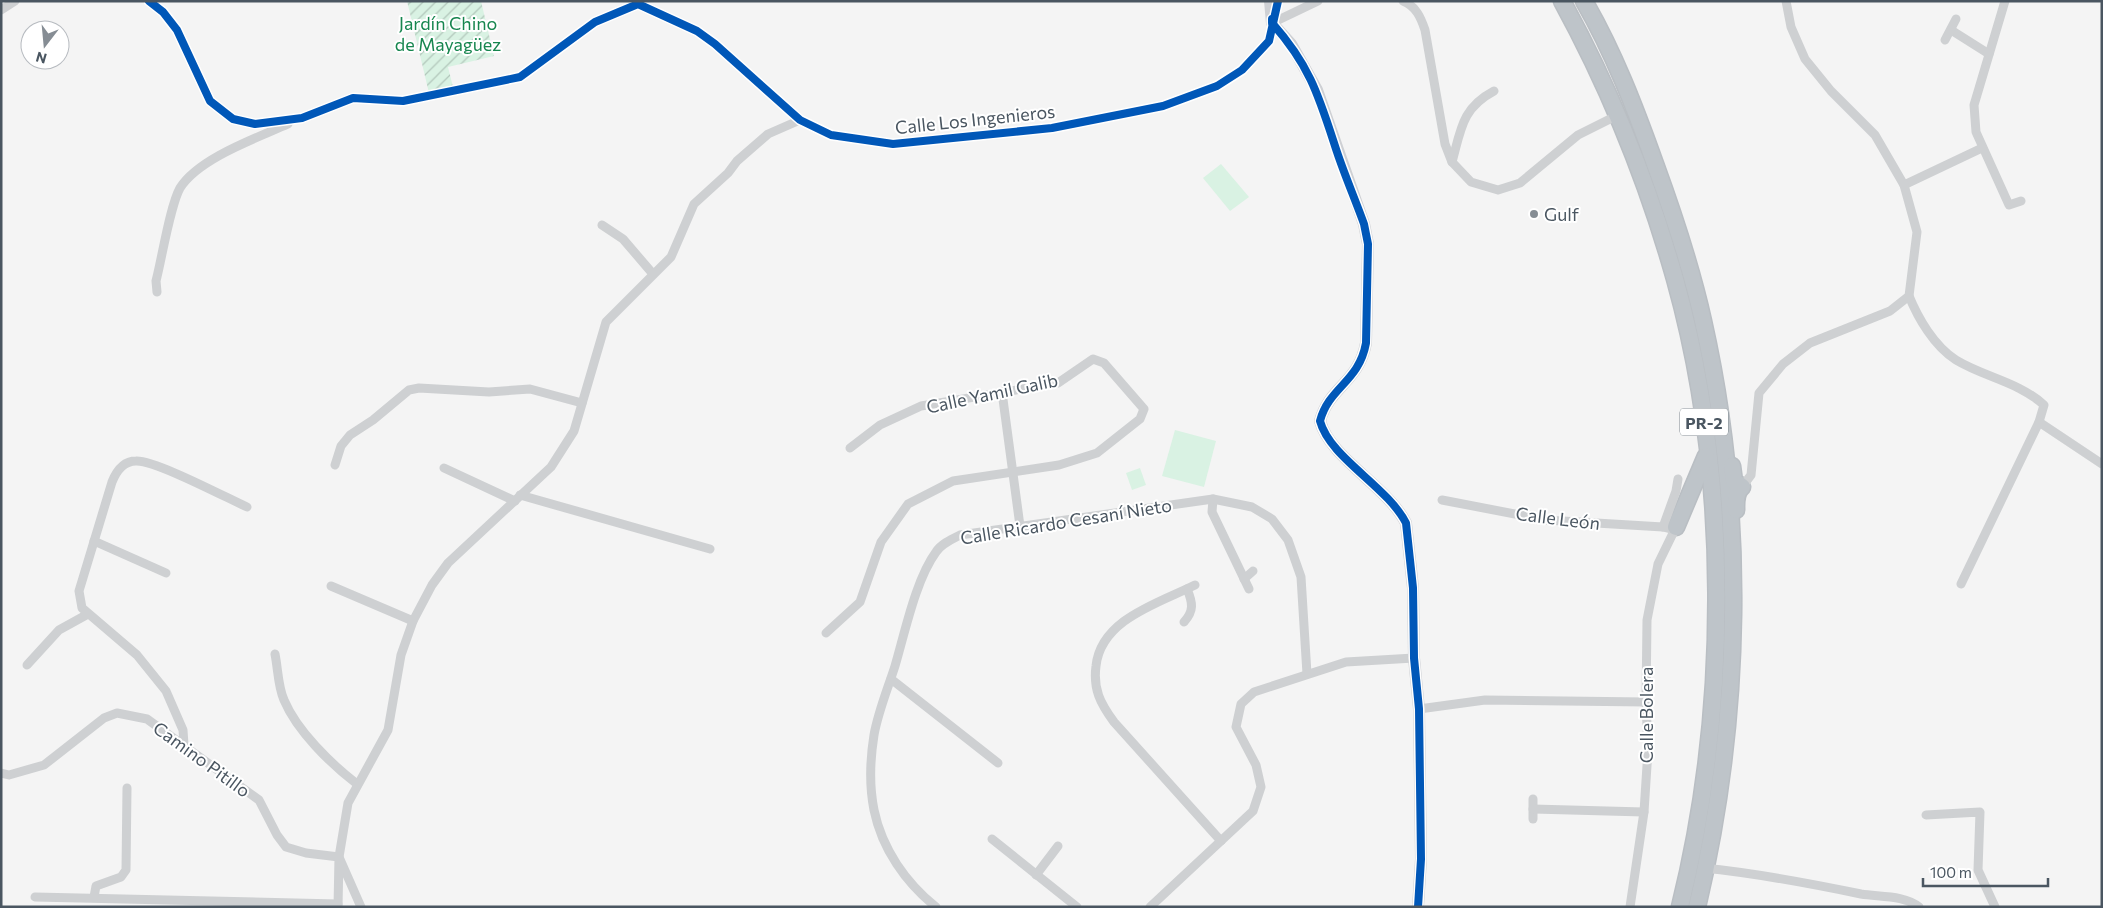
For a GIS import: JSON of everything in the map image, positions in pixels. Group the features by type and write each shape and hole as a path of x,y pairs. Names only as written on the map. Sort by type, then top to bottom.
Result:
{"highway":[{"name":"PR-2","path":"1562,1 1618,115 1663,237 1676,281 1698,385 1713,514 1716,586 1712,695 1700,810 1697,907"},
{"name":"PR-2","path":"1584,1 1598,25 1634,105 1680,234 1704,322 1722,429 1732,560 1730,684 1717,808 1698,867 1680,907"},
{"path":"1722,429 1729,441 1734,481 1742,487 1736,499 1737,530 1732,560"},
{"path":"1671,528 1697,481 1707,452"},
{"path":"1671,528 1695,505 1703,504 1713,514"}],"street":[{"path":"1,10 15,1"},
{"name":"Calle Los Ingenieros","path":"150,1 163,12 177,30 210,101 224,114 242,122 255,124 302,118 353,98 403,101 520,77 595,22 638,2 697,31 716,44 800,120 831,135 893,144 1052,128 1163,106 1217,86 1242,70 1269,41 1278,1"},
{"path":"1270,1 1272,23 1299,57 1317,90 1364,224 1368,244 1366,343 1363,358 1355,373 1325,404 1320,421 1328,439 1368,477 1402,514 1406,523 1413,588 1414,658 1419,709 1420,859 1418,907"},
{"path":"1272,23 1293,15 1318,1"},
{"path":"1403,1 1410,4 1420,16 1425,30 1445,144 1452,162 1470,182 1498,190 1520,182 1578,135 1618,115"},
{"path":"1786,1 1790,28 1805,59 1830,91 1875,135 1904,185 1917,232 1909,296 1916,313 1931,336 1954,359 2032,394 2044,405 2039,422 1961,584"},
{"path":"2004,1 1974,105 1976,132 2009,205 2021,201"},
{"path":"1945,40 1956,19"},
{"path":"1951,30 1989,54"},
{"path":"1452,162 1464,117 1479,99 1494,90"},
{"path":"157,292 156,281 176,197 187,179 206,165 240,146 302,118"},
{"path":"35,897 94,897 159,903 338,905 339,856 348,803 388,730 401,655 413,621 432,585 448,563 551,467 574,431 606,322 670,257 694,204 728,173 737,161 768,134 800,120"},
{"path":"1904,185 1982,148"},
{"path":"602,225 623,239 653,274"},
{"path":"1742,487 1751,475 1759,393 1783,364 1810,343 1890,312 1909,296"},
{"name":"Calle Yamil Galib","path":"850,448 880,425 921,406 1058,383 1093,359 1104,362 1144,409 1140,419 1097,453 1059,465 1013,471"},
{"path":"335,465 342,446 350,435 373,420 409,390 428,388 489,392 530,389 582,403"},
{"path":"1002,392 1020,526"},
{"path":"2039,422 2102,464"},
{"path":"184,745 183,730 176,710 158,680 137,655 82,608 79,591 116,473 122,466 136,461 153,465 247,507"},
{"path":"444,468 517,498 710,549"},
{"path":"829,631 860,602 881,542 908,504 953,481 1013,471"},
{"name":"Calle Bolera","path":"1630,907 1644,812 1648,750 1646,702 1647,620 1658,564 1671,528 1678,479"},
{"path":"1213,499 1212,512 1249,589"},
{"name":"Calle Ricardo Cesaní Nieto","path":"936,907 919,893 898,867 885,844 874,812 870,782 874,734 922,579 937,549 960,535 1213,499 1252,506 1272,520 1288,540 1301,577 1307,674"},
{"name":"Calle León","path":"1442,500 1546,520 1671,528"},
{"path":"94,541 166,573"},
{"path":"1244,579 1253,571"},
{"path":"330,586 413,621"},
{"path":"1184,622 1190,615 1192,607 1191,587 1132,616 1109,633 1096,657 1094,683 1100,704 1114,722 1221,841"},
{"path":"27,665 59,630 88,614"},
{"path":"275,654 283,699 293,717 333,765 357,784"},
{"path":"1150,907 1253,811 1261,788 1256,765 1236,727 1241,704 1254,692 1346,662 1414,658"},
{"path":"891,679 998,763"},
{"path":"1419,709 1485,700 1646,702"},
{"name":"Camino Pitillo","path":"1,773 9,775 44,765 104,718 117,713 147,719 259,800 286,847 306,853 339,856"},
{"path":"94,897 96,886 121,877 126,870 127,788"},
{"path":"1533,799 1533,814 1644,812"},
{"path":"1926,815 1980,812 1978,870 1996,907"},
{"path":"992,839 1077,907"},
{"path":"1036,875 1058,846"},
{"path":"339,856 361,907"},
{"path":"1698,867 1780,877 1912,901 1920,907"}],"green space":[{"name":"Jardín Chino de Mayagüez","path":"407,1 481,1 494,56 448,67 453,87 429,93"},
{"path":"1221,164 1249,197 1230,211 1203,178"},
{"path":"1175,430 1216,441 1204,487 1162,476"},
{"path":"1140,468 1146,485 1132,490 1126,473"}],"cycle path":[{"path":"149,1 163,12 177,30 210,101 233,119 255,124 302,118 353,98 403,101 520,77 595,22 638,4 697,31 715,44 800,120 831,135 893,144 1052,128 1163,106 1217,86 1242,70 1269,41 1278,1"},
{"path":"1272,19 1272,23 1305,69 1319,99 1364,224 1368,244 1366,343 1357,367 1330,400 1324,409 1320,421 1335,447 1386,497 1406,523 1413,588 1414,658 1419,709 1421,859 1418,907"}],"place":[{"name":"Gulf","path":"1534,214"}]}
